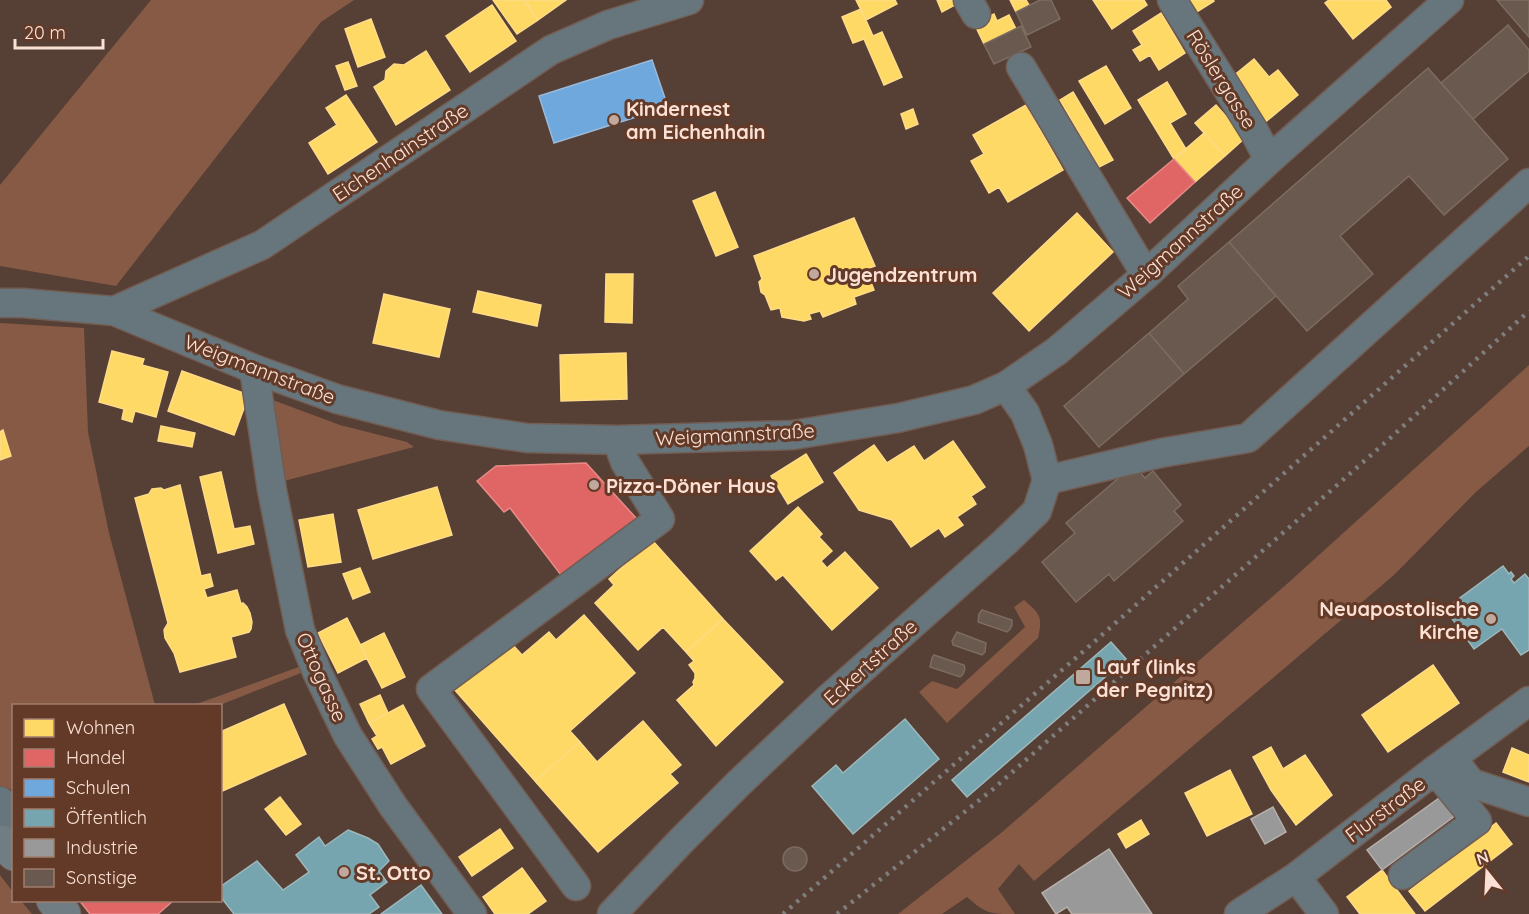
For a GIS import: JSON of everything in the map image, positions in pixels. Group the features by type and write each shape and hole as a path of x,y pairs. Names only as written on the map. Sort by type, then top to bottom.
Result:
{"main road":[{"path":"55,902 64,914"}],"street":[{"name":"Eichenhainstraße","path":"114,311 262,244 551,50 608,25 689,0"},
{"name":"Röslergasse","path":"1172,0 1254,131 1269,160"},
{"name":"Weigmannstraße","path":"0,303 114,311 254,369 337,399 440,425 527,438 617,440 793,435 909,415 974,400 1006,386 1057,351 1146,274 1269,160 1449,0"},
{"path":"1021,67 1146,274"},
{"path":"1006,386 1024,413 1038,445 1047,480 1161,453 1248,438 1529,183"},
{"name":"Ottogasse","path":"254,369 272,490 300,630 316,672 348,736 393,806 472,914"},
{"path":"576,886 431,689 660,519 625,462 617,440"},
{"name":"Eckertstraße","path":"612,914 739,783 828,699 1037,511 1047,480"},
{"name":"Flurstraße","path":"1239,914 1296,877 1529,701"},
{"path":"1444,764 1472,783 1529,802"},
{"path":"1403,875 1477,821 1444,764"},
{"path":"0,801 8,816 6,846"},
{"path":"1296,877 1324,914"}],"shaded area":[{"path":"151,0 354,0 321,22 116,286 0,266 0,185"},
{"path":"0,323 84,328 88,432 109,533 155,704 12,704 12,788 0,793"},
{"path":"1529,365 1529,446 1476,492 1394,575 1034,881 1019,864 998,889 1015,914 989,912 967,897 942,914 898,914 1001,833 1288,583"},
{"path":"270,399 340,425 407,442 414,447 284,481"},
{"path":"1024,600 1039,616 1038,638 947,723 919,692 932,681 957,689 1025,627 1014,607"},
{"path":"304,665 306,671 222,704 197,704"},
{"path":"0,875 12,891 12,902 22,902 32,914 0,914"}],"building: Wohnen":[{"path":"493,0 524,0 538,20 517,34"},
{"path":"524,0 566,0 538,20"},
{"path":"856,0 895,0 897,4 866,20"},
{"path":"937,0 953,0 955,5 942,12"},
{"path":"1010,0 1026,0 1029,5 1016,12"},
{"path":"1093,0 1144,0 1147,5 1112,29"},
{"path":"1183,0 1213,0 1214,1 1192,15"},
{"path":"1329,0 1386,0 1391,7 1353,39 1325,3"},
{"path":"492,5 516,41 470,72 446,36"},
{"path":"861,9 873,36 882,32 902,77 884,85 864,39 853,43 842,17"},
{"path":"1161,13 1185,53 1159,70 1150,55 1140,61 1133,50 1142,45 1133,31"},
{"path":"994,14 997,21 1009,15 1016,29 984,44 974,23"},
{"path":"371,19 385,57 358,67 345,29"},
{"path":"426,51 450,90 396,125 374,87 385,80 386,71 394,64 404,65"},
{"path":"1254,59 1269,77 1278,70 1298,95 1263,124 1227,81"},
{"path":"348,62 357,86 345,90 336,66"},
{"path":"1106,66 1131,108 1105,124 1079,81"},
{"path":"1167,82 1186,114 1170,123 1186,149 1174,159 1138,100"},
{"path":"1073,92 1113,160 1099,167 1060,100"},
{"path":"346,95 377,142 328,174 309,143 337,125 326,108"},
{"path":"1026,105 1063,170 1008,202 999,187 989,193 971,161 984,154 973,135"},
{"path":"1216,105 1245,138 1225,156 1195,123"},
{"path":"913,109 918,124 906,129 901,114"},
{"path":"1204,133 1225,156 1195,182 1174,159"},
{"path":"715,192 738,247 716,256 693,201"},
{"path":"1077,213 1113,252 1029,331 993,293"},
{"name":"Jugendzentrum","path":"854,218 875,266 866,269 874,290 854,297 856,304 823,317 820,311 809,314 811,319 804,321 782,317 780,308 771,310 765,295 761,292 759,282 762,279 754,256"},
{"path":"606,274 633,274 632,323 605,322"},
{"path":"478,291 541,305 537,326 473,312"},
{"path":"384,294 450,309 439,357 373,343"},
{"path":"112,351 144,359 142,365 168,372 156,417 135,411 132,422 122,419 124,409 99,402"},
{"path":"626,353 627,399 561,401 560,355"},
{"path":"182,371 249,395 234,435 168,411"},
{"path":"161,426 195,433 192,447 158,441"},
{"path":"3,430 11,456 0,460 0,432"},
{"path":"953,441 985,487 971,496 976,504 957,517 963,525 945,537 939,528 911,547 892,520 859,510 834,473 874,445 887,463 914,446 924,461"},
{"path":"806,454 823,482 788,504 771,476"},
{"path":"221,472 234,529 250,526 254,544 218,553 200,477"},
{"path":"180,485 201,576 210,574 213,586 204,589 207,598 237,590 241,604 247,607 252,622 249,632 231,637 236,657 180,672 174,653 165,638 164,630 168,623 135,498 149,494 152,489 164,490"},
{"path":"437,487 452,535 373,559 358,510"},
{"path":"798,507 822,534 819,537 832,551 821,561 827,568 845,552 878,588 832,630 783,575 776,580 750,551"},
{"path":"333,514 341,562 308,567 299,520"},
{"path":"652,540 723,619 686,652 663,627 638,650 595,603 614,585 609,579"},
{"path":"360,568 370,592 353,599 343,574"},
{"path":"584,615 635,673 570,731 580,742 535,781 454,689 490,657 493,661 512,644 522,655 549,632 556,640"},
{"path":"347,618 367,658 338,673 318,633"},
{"path":"723,619 783,682 716,746 677,700 694,685 695,673 689,665 694,661 686,652"},
{"path":"384,633 405,677 382,688 360,645"},
{"path":"1433,665 1459,703 1388,752 1362,715"},
{"path":"380,695 388,713 369,723 360,704"},
{"path":"284,704 306,754 222,791 222,731"},
{"path":"403,705 425,746 391,764 382,747 378,749 372,739 377,736 369,723"},
{"path":"643,721 681,765 670,774 678,783 598,852 535,781 580,742 597,762"},
{"path":"1271,747 1283,769 1305,755 1332,795 1296,825 1271,790 1253,757"},
{"path":"1512,748 1529,755 1529,782 1503,772"},
{"path":"1230,770 1252,814 1207,836 1185,793"},
{"path":"280,797 301,824 286,835 265,809"},
{"path":"1141,820 1149,834 1126,848 1118,834"},
{"path":"1496,823 1512,844 1425,911 1409,891"},
{"path":"500,829 513,848 472,876 459,857"},
{"path":"522,868 546,901 528,914 495,914 483,897"},
{"path":"1382,870 1415,914 1360,914 1347,897"}],"building: Handel":[{"path":"1174,159 1195,182 1150,223 1127,198"},
{"path":"586,463 636,518 564,579 510,508 504,512 477,481 496,466"},
{"path":"81,902 172,902 158,914 90,914"}],"building: Schulen":[{"path":"652,60 668,107 554,143 539,96"}],"building: Öffentlich":[{"name":"Neuapostolische Kirche","path":"1503,566 1509,574 1511,572 1514,576 1511,579 1514,583 1525,574 1529,579 1529,650 1521,655 1502,629 1474,649 1445,609"},
{"path":"1111,642 1126,659 967,797 952,780"},
{"path":"905,719 939,759 853,834 812,786 836,765 843,773"},
{"name":"St. Otto","path":"348,830 378,844 389,861 379,871 387,882 370,895 379,907 369,914 234,914 222,899 222,886 257,861 283,890 309,872 296,855 319,837 325,846"},
{"path":"421,885 442,914 381,914"}],"building: Industrie":[{"path":"1446,793 1460,812 1382,870 1367,850"},
{"path":"1273,807 1286,832 1265,844 1251,819"},
{"path":"1109,849 1152,914 1072,914 1067,907 1056,914 1042,893"}],"building: Sonstige":[{"path":"1040,0 1051,0 1060,19 1027,35 1016,12"},
{"path":"1497,0 1529,0 1529,37"},
{"path":"1508,25 1529,50 1529,71 1473,119 1441,83"},
{"path":"1021,26 1031,47 994,64 984,44"},
{"path":"1428,68 1508,159 1444,215 1409,176 1340,236 1373,274 1307,331 1229,242"},
{"path":"1229,242 1276,296 1184,374 1149,333 1188,299 1178,286"},
{"path":"1149,333 1184,374 1099,447 1064,406"},
{"path":"1134,465 1145,478 1153,471 1181,505 1174,511 1183,521 1114,581 1109,574 1076,602 1042,562 1075,533 1066,523"},
{"path":"982,610 1012,620 1010,629 1007,632 978,622"},
{"path":"957,632 986,643 985,652 982,655 953,645 952,641"},
{"path":"934,655 964,665 963,674 960,677 930,667"},
{"path":"795,847 803,851 807,859 803,867 795,871 787,867 783,859 787,851"}],"railway":[{"path":"783,914 1529,256"},
{"path":"837,914 992,790 1388,440 1529,311"}],"place":[{"name":"Kindernest am Eichenhain","path":"614,120"},
{"name":"Jugendzentrum","path":"814,274"},
{"name":"Pizza-Döner Haus","path":"594,485"},
{"name":"Neuapostolische Kirche","path":"1491,619"},
{"name":"Lauf (links der Pegnitz)","path":"1083,677"},
{"name":"St. Otto","path":"344,872"}]}
